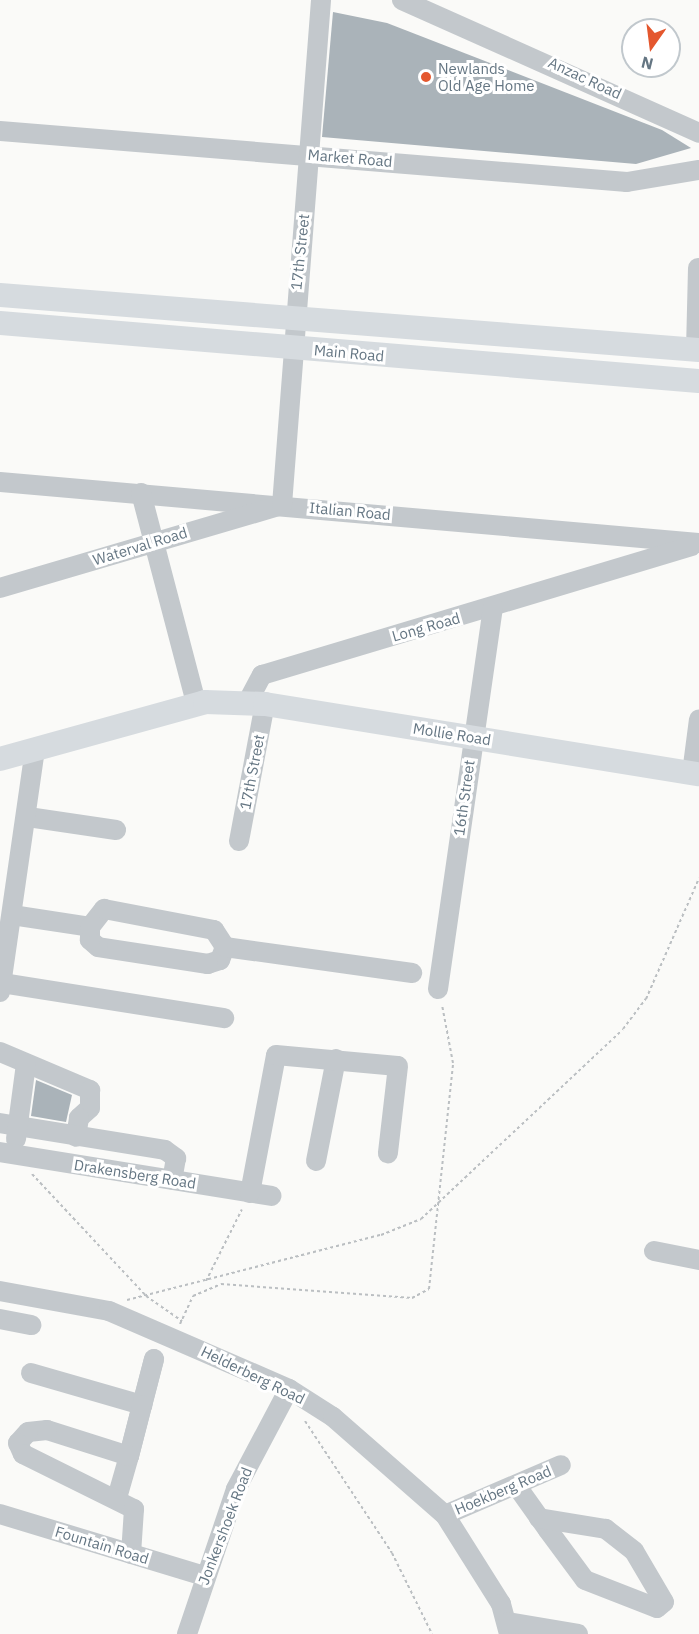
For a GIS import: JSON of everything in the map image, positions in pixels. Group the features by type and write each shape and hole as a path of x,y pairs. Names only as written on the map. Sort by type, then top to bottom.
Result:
{"main road":[{"path":"0,295 294,315 697,350"},
{"name":"Main Road","path":"0,323 699,381"},
{"path":"0,759 201,702"},
{"name":"Mollie Road","path":"201,702 256,703 695,773"}],"street":[{"name":"17th Street","path":"282,505 291,348 310,154 321,0"},
{"name":"Anzac Road","path":"402,0 699,133"},
{"name":"Market Road","path":"0,131 310,154 627,182 699,170"},
{"path":"697,350 698,268"},
{"name":"Italian Road","path":"0,482 632,535 699,543"},
{"path":"141,493 201,702"},
{"name":"Waterval Road","path":"0,588 156,540 282,505"},
{"path":"618,565 632,535"},
{"name":"Long Road","path":"256,703 262,675 493,607 618,565 699,543"},
{"name":"16th Street","path":"438,989 493,607"},
{"name":"17th Street","path":"239,841 256,703"},
{"path":"695,773 699,719"},
{"path":"35,749 28,817 1,988 224,1018"},
{"path":"28,817 116,830"},
{"path":"225,947 220,960 208,964 98,947 90,940 90,927 104,909 214,930 225,947 412,973"},
{"path":"12,915 90,927"},
{"path":"0,1052 26,1064 73,1078 90,1090 90,1108 79,1118 76,1137"},
{"path":"250,1193 274,1056 336,1059 399,1067 388,1153"},
{"path":"316,1161 336,1059"},
{"path":"8,1154 8,1125 26,1064"},
{"path":"8,1125 173,1153 172,1180"},
{"name":"Drakensberg Road","path":"8,1154 271,1196"},
{"path":"654,1251 699,1260"},
{"name":"Helderberg Road","path":"0,1291 79,1303 178,1329 286,1394 333,1417 445,1515 509,1628"},
{"path":"0,1319 32,1325"},
{"path":"117,1498 154,1359 129,1456"},
{"path":"31,1373 142,1406"},
{"name":"Jonkershoek Road","path":"188,1634 204,1576 236,1489 286,1394"},
{"path":"129,1456 47,1430 28,1432 18,1443 23,1454 117,1498 137,1516 131,1554"},
{"name":"Hoekberg Road","path":"445,1515 561,1465"},
{"path":"516,1485 539,1518 585,1580 657,1608 663,1602 634,1551 606,1529 539,1518"},
{"name":"Fountain Road","path":"0,1515 204,1576"},
{"path":"509,1628 578,1634"}],"path":[{"path":"121,1301 206,1281 412,1225 439,1203 623,1029 646,999 699,878"},
{"path":"8,1154 178,1329 200,1290 221,1284 412,1298 425,1294 434,1266 453,1063 449,1021 438,989"},
{"path":"206,1281 250,1193"},
{"path":"286,1394 346,1478 423,1609 432,1634"}],"building":[{"name":"Newlands Old Age Home","path":"333,12 387,23 662,130 691,148 636,164 322,137"},
{"path":"36,1080 72,1095 66,1122 31,1116"}],"place":[{"name":"Newlands Old Age Home","path":"426,77"}]}
